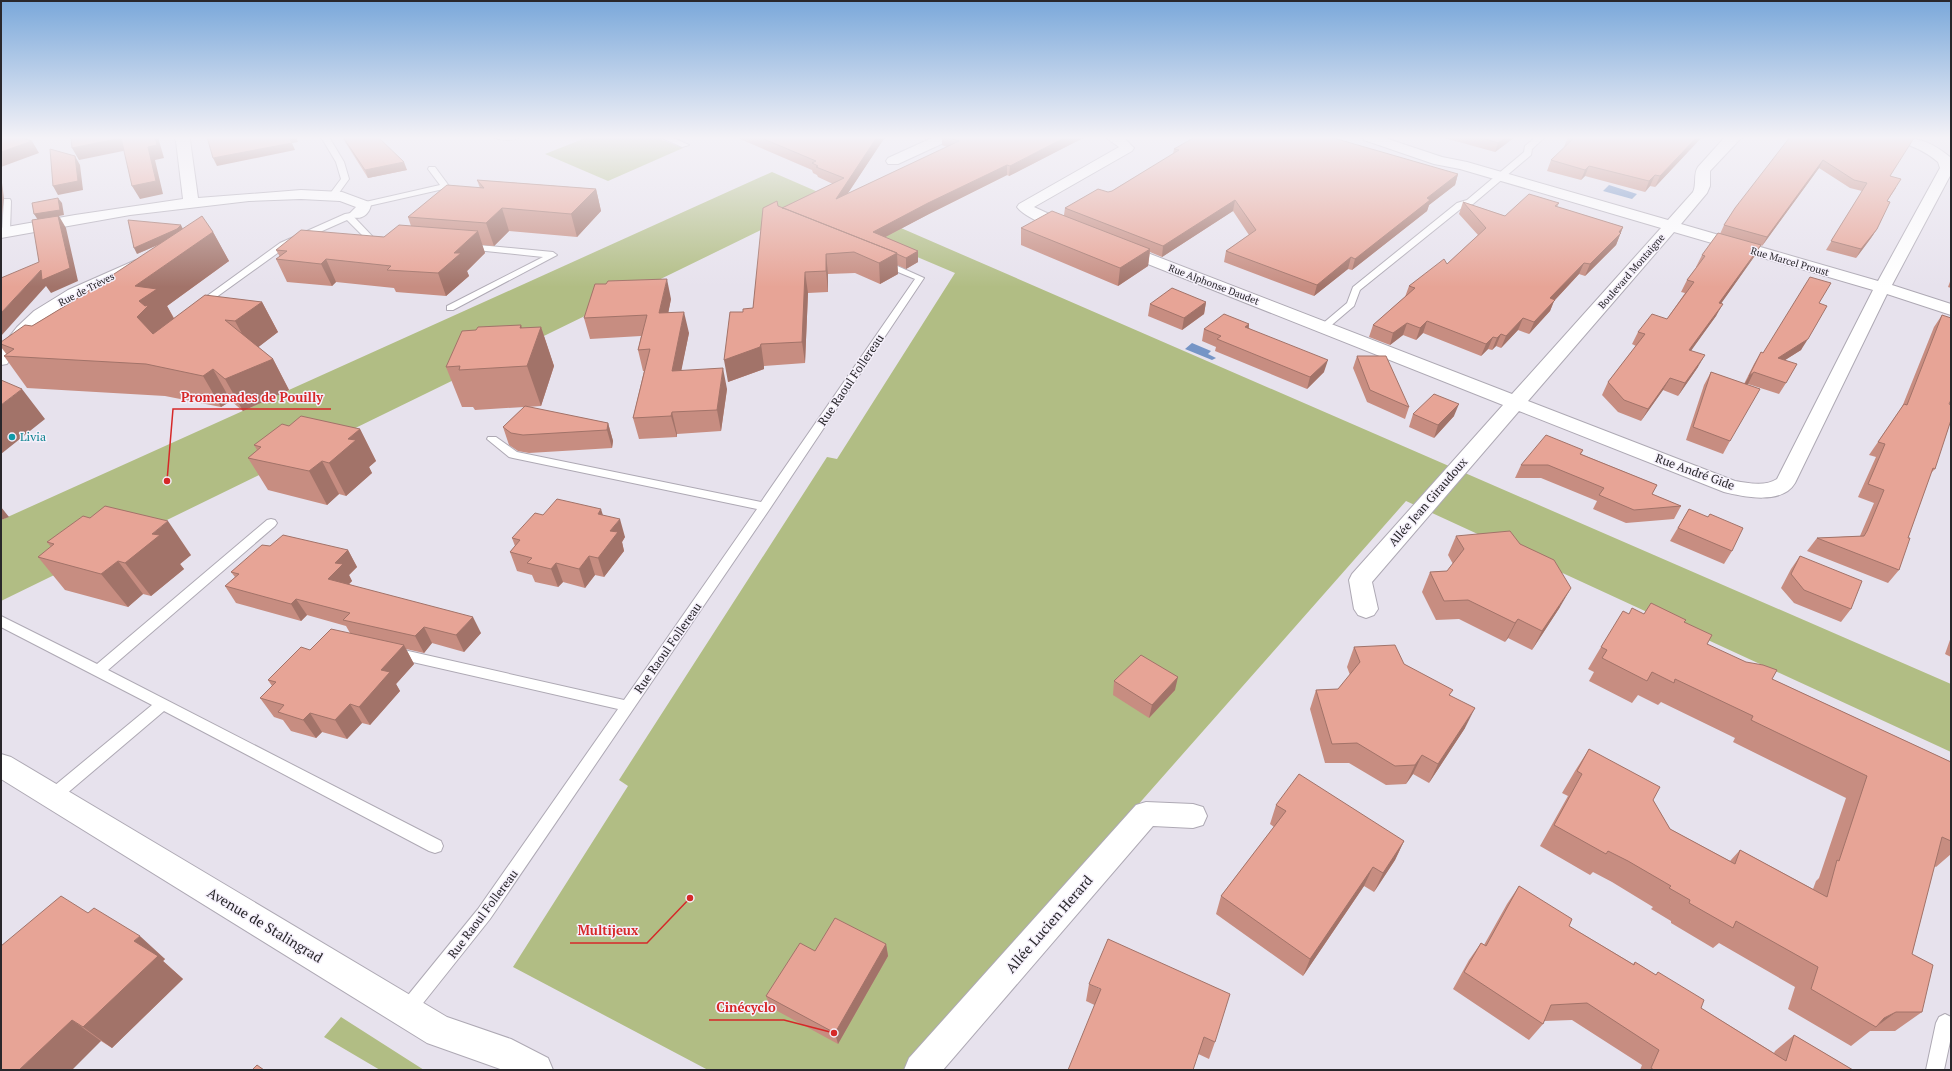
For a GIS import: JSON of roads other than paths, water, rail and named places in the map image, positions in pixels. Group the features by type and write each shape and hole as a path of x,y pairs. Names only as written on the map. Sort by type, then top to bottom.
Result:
{"street":[{"path":"189,187 191,204"},
{"path":"1059,187 1024,207 1036,215 1080,232"},
{"name":"Rue Marcel Proust","path":"1538,187 1934,303 1951,306"},
{"name":"Boulevard Montaigne","path":"1516,403 1702,190 1702,187"},
{"path":"1882,288 1937,187"},
{"path":"4,233 85,217 276,194 333,195 359,201 356,212"},
{"path":"206,218 213,201"},
{"name":"Rue Alphonse Daudet","path":"1109,244 1516,403"},
{"name":"Rue de Trèves","path":"1,360 27,327 44,312 74,294 150,259"},
{"name":"Rue André Gide","path":"1516,403 1731,487 1762,490 1780,487 1785,483 1882,288"},
{"name":"Rue Marcel Proust","path":"1934,303 1951,310"},
{"name":"Allée Jean Giraudoux","path":"1366,609 1360,580 1516,403"},
{"name":"Avenue de Stalingrad","path":"1,764 439,1031 511,1056 536,1070"},
{"name":"Allée Lucien Herard","path":"921,1070 1146,814 1193,816"}],"lane":[{"path":"333,195 339,187"},
{"path":"194,309 282,245 356,212 442,187"},
{"path":"1324,327 1351,304 1356,290 1460,205 1470,202 1488,187"},
{"path":"4,233 7,201"},
{"path":"356,212 371,239 394,241"},
{"path":"450,308 553,255 458,246"},
{"name":"Rue Raoul Follereau","path":"406,1011 484,914 765,507 920,278 877,260"},
{"path":"492,439 512,455 765,507"},
{"path":"98,671 271,523"},
{"path":"1,621 164,704 435,846"},
{"path":"379,650 628,706"},
{"path":"53,796 164,704"},
{"path":"1935,1070 1945,1023"}],"water":[{"path":"1607,187 1615,187 1637,194 1632,199 1603,191"},
{"path":"1192,343 1211,351 1208,354 1216,358 1212,360 1185,349"}],"place":[{"name":"Livia","path":"12,437"},
{"name":"Promenades de Pouilly","path":"167,481"},
{"name":"Multijeux","path":"690,898"},
{"name":"Cinécyclo","path":"834,1033"}]}
